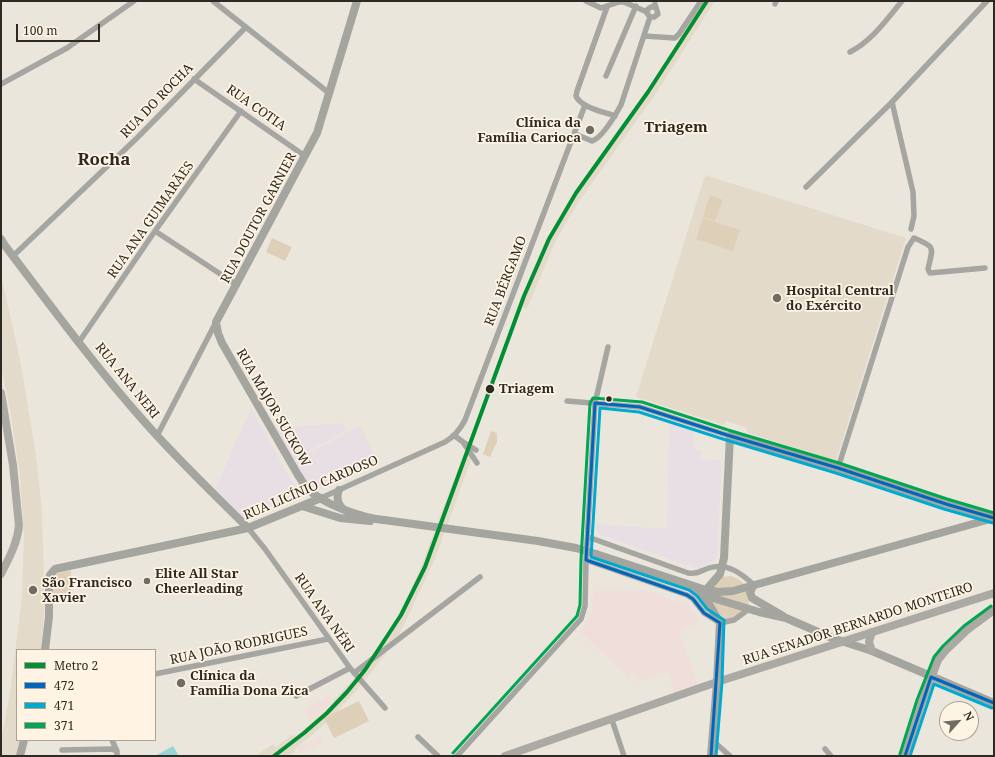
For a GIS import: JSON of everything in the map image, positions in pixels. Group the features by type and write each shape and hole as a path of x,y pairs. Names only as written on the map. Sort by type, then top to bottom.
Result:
{"main road":[{"name":"RUA DOUTOR GARNIER","path":"216,322 317,133 355,2"},
{"name":"RUA ANA NERI","path":"1,239 79,342 133,409 248,528"},
{"name":"RUA MAJOR SUCKOW","path":"216,322 218,334 222,343 291,463 308,489 321,498 343,509 380,520"},
{"path":"1,393 4,425 18,508 19,526 15,544 1,574"},
{"path":"705,595 720,574 724,558 730,436 838,468 946,504 994,518"},
{"path":"308,489 302,506 340,518 366,521 380,520 538,541 576,548 690,584 705,595 749,609 786,618"},
{"path":"339,490 337,498 343,509"},
{"name":"RUA LICÍNIO CARDOSO","path":"47,649 49,579 52,571 59,567 248,528 321,498"},
{"path":"705,595 733,591 994,518"},
{"path":"754,585 751,590 752,598 786,618 994,703"},
{"path":"705,595 720,623 711,756"},
{"name":"RUA SENADOR BERNARDO MONTEIRO","path":"505,756 612,720 717,682 842,641 993,595"},
{"path":"905,756 922,702 938,660 967,630 994,610"},
{"path":"872,632 869,642 872,652"},
{"path":"20,756 24,741"}],"street":[{"path":"1,84 68,48 134,1"},
{"path":"213,1 329,93"},
{"path":"575,134 594,141 615,116 621,105 651,10 621,2 603,8 597,8 586,1"},
{"path":"644,36 675,38 701,1"},
{"path":"850,52 858,48 869,38 902,1"},
{"path":"806,187 892,102 987,1"},
{"path":"606,76 636,6"},
{"path":"607,7 576,96 580,102 585,105 615,116"},
{"name":"RUA DO ROCHA","path":"13,256 137,138 194,78 246,27"},
{"name":"RUA COTIA","path":"194,78 305,156"},
{"path":"892,102 913,192 914,216 910,229"},
{"name":"RUA BÉRGAMO","path":"455,436 465,420 585,105"},
{"name":"RUA ANA GUIMARÃES","path":"79,342 155,231 241,111"},
{"path":"155,231 237,285"},
{"path":"838,468 908,247 914,238 928,244 931,247 932,251 928,269 930,272 985,268"},
{"name":"RUA DOUTOR GARNIER","path":"158,436 216,322"},
{"path":"457,756 581,618 585,606 586,560 595,403 608,347"},
{"path":"567,402 640,407 730,436"},
{"path":"455,436 476,450"},
{"name":"RUA LICÍNIO CARDOSO","path":"321,498 445,442 455,436"},
{"path":"463,442 477,463"},
{"name":"RUA ANA NÉRI","path":"248,528 265,549 350,668 385,708"},
{"path":"588,537 688,572 697,574 709,568 722,567 738,571 754,585"},
{"path":"586,560 687,595 693,599 704,613 720,623 734,620 749,609"},
{"path":"354,673 480,577"},
{"path":"701,609 705,595"},
{"name":"RUA JOÃO RODRIGUES","path":"156,674 328,639"},
{"path":"296,696 350,668"},
{"path":"612,720 624,756"},
{"path":"418,737 438,756"},
{"path":"712,740 730,756"},
{"path":"112,741 117,754"},
{"path":"62,750 112,749 117,754"},
{"path":"826,749 831,756"}],"shaded area":[{"path":"703,1 715,1 655,95 580,200 555,242 527,309 519,306 546,239 574,194 648,89"},
{"name":"Hospital Central do Exército","path":"705,175 906,238 836,461 748,433 745,427 726,421 724,425 636,397"},
{"path":"710,195 723,200 715,221 703,217"},
{"path":"703,218 740,230 733,251 696,239"},
{"path":"272,238 292,247 285,261 266,252"},
{"path":"1,275 21,364 37,462 42,511 44,616 41,649 16,649 16,741 20,741 16,756 1,756 1,742 10,692 22,596 24,537 20,476 10,410 1,366"},
{"path":"251,408 299,494 298,497 251,518 243,520 215,489"},
{"path":"343,423 346,430 292,461 275,428"},
{"path":"669,424 694,431 694,449 701,450 701,459 722,460 717,555 714,561 697,569 599,534 597,530 596,524 667,529"},
{"path":"360,425 377,461 326,487 310,488 294,462"},
{"path":"491,431 497,433 497,442 490,457 483,454"},
{"path":"466,448 474,451 466,474 434,561 400,633 358,689 331,718 297,747 294,752 288,756 255,756 273,744 276,747 292,735 296,736 320,715 360,672 382,642 400,613 419,572"},
{"path":"71,570 71,596 53,599 54,574"},
{"path":"731,576 741,581 747,587 749,601 748,607 733,618 726,619 716,616 709,590 721,577"},
{"path":"641,589 689,606 700,620 679,632 698,685 674,692 668,672 637,682 634,672 629,678 579,631 586,624 591,614 594,591 640,591"},
{"path":"329,695 336,707 311,721 305,710"},
{"path":"359,701 369,721 334,738 324,718"},
{"path":"321,736 324,742 300,754 297,747"}],"water":[{"path":"173,746 179,756 155,756"}],"metro line":[{"name":"2","path":"274,756 327,713 347,692 365,670 401,615 425,567 524,296 549,239 576,193 648,92 707,1"}],"transit line":[{"name":"371","path":"453,753 577,616 580,605 581,560 590,403 593,398 642,402 994,513"},
{"name":"472","path":"711,756 720,623 704,613 693,599 687,595 586,560 595,403 640,407 994,518"},
{"name":"471","path":"716,756 722,682 724,620 707,609 697,596 689,590 591,557 600,408 639,412 836,473 944,509 993,523"},
{"name":"371","path":"900,754 917,700 934,657 964,626 991,606"},
{"name":"472","path":"905,756 931,677 994,703"},
{"name":"471","path":"910,756 934,684 992,708"}],"place":[{"name":"Clínica da Família Carioca","path":"590,130"},
{"name":"Hospital Central do Exército","path":"777,298"},
{"name":"Triagem","path":"490,389"},
{"name":"Elite All Star Cheerleading","path":"147,581"},
{"name":"São Francisco Xavier","path":"33,590"},
{"name":"Clínica da Família Dona Zica","path":"181,683"}],"district":[{"name":"Triagem","path":"676,128"},
{"name":"Rocha","path":"104,160"}]}
